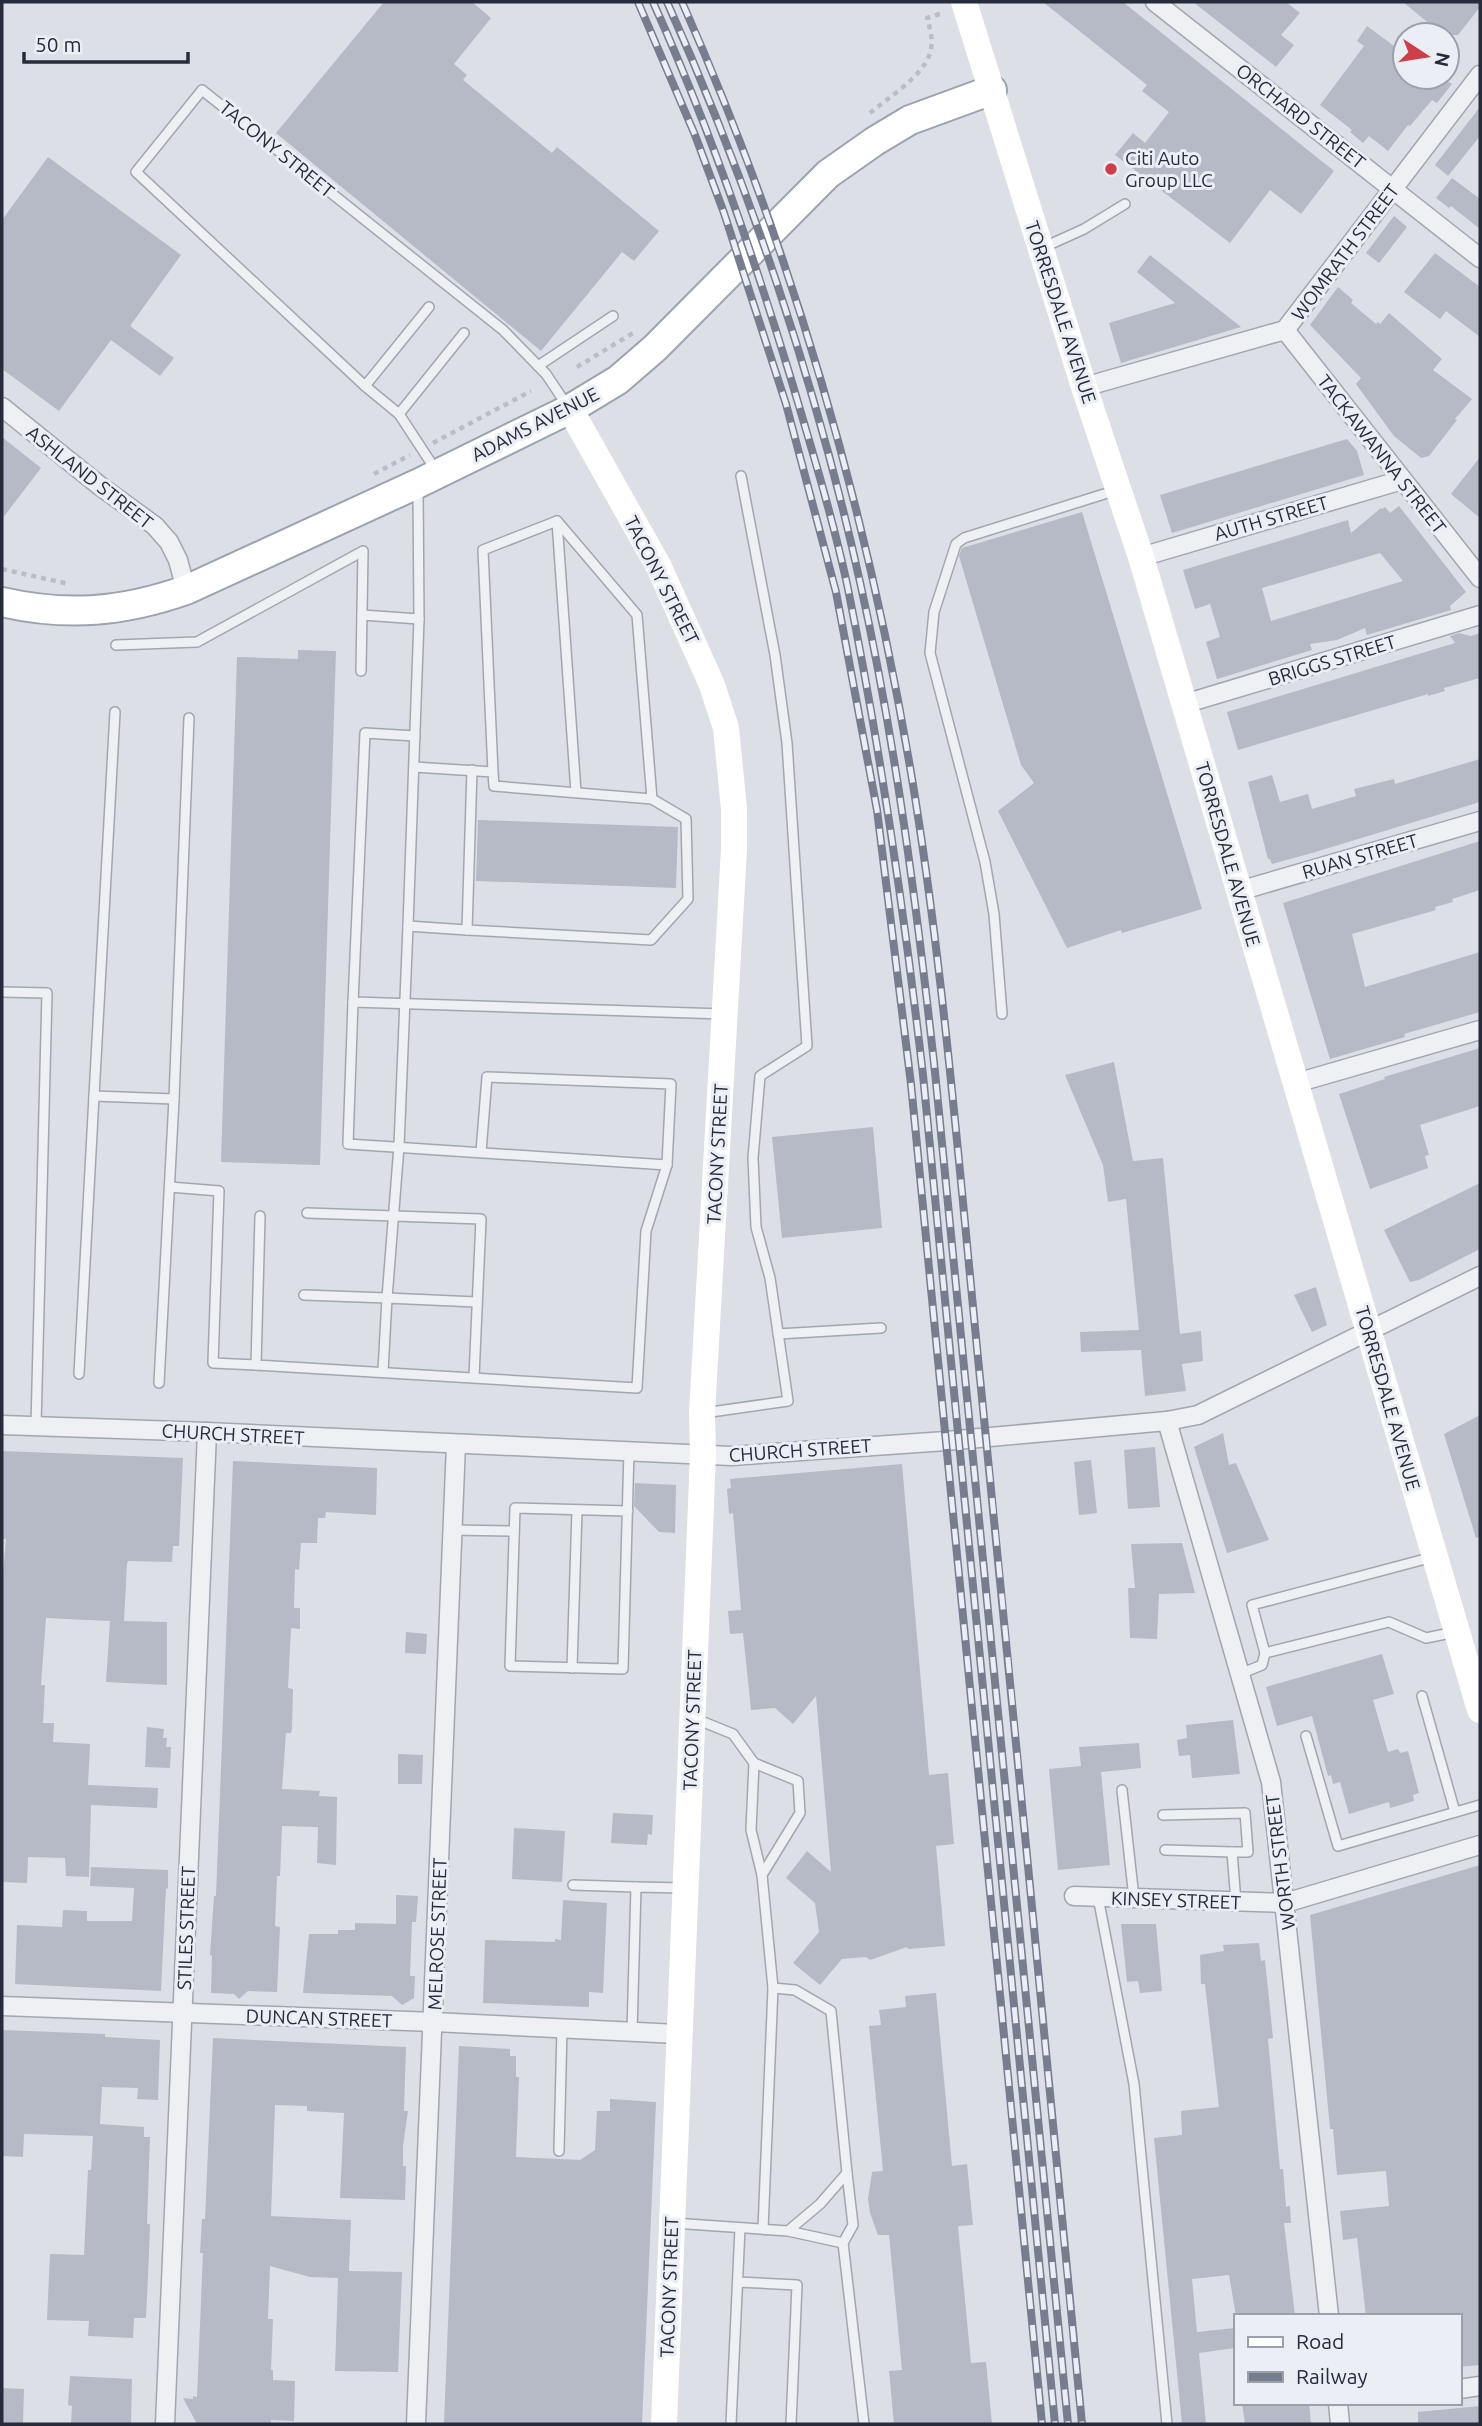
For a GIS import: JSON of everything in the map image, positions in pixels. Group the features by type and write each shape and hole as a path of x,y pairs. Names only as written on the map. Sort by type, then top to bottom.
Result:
{"main road":[{"name":"TORRESDALE AVENUE","path":"964,2 1084,387 1141,556 1480,1710"},
{"name":"ADAMS AVENUE","path":"2,602 51,611 81,612 142,604 186,590 570,409 618,380 655,348 828,174 910,120 992,90"},
{"name":"TACONY STREET","path":"570,409 670,590 712,685 726,728 734,809 734,849 702,1413 703,1454 664,2424"}],"street":[{"name":"ORCHARD STREET","path":"1155,2 1480,257"},
{"name":"WOMRATH STREET","path":"1084,387 1284,330 1480,75"},
{"name":"TACKAWANNA STREET","path":"1284,330 1480,578"},
{"name":"ASHLAND STREET","path":"2,407 100,486 155,526 169,542 178,560 186,590"},
{"name":"AUTH STREET","path":"1141,556 1402,480"},
{"name":"BRIGGS STREET","path":"1184,704 1480,615"},
{"name":"RUAN STREET","path":"1239,891 1480,821"},
{"path":"1296,1083 1480,1030"},
{"name":"CHURCH STREET","path":"2,1425 731,1456 946,1441 1167,1421 1198,1415 1480,1276"},
{"name":"WORTH STREET","path":"1167,1421 1271,1782 1329,2314"},
{"name":"STILES STREET","path":"165,2424 207,1432"},
{"name":"MELROSE STREET","path":"416,2424 456,1444"},
{"name":"KINSEY STREET","path":"1074,1896 1285,1903 1480,1845"},
{"name":"DUNCAN STREET","path":"2,2006 678,2034"},
{"path":"1461,2389 1480,2386"},
{"path":"1338,2405 1340,2424"}],"lane":[{"name":"TACONY STREET","path":"365,386 136,172 202,90 503,330 538,366 570,409"},
{"path":"1041,248 1084,229 1125,204"},
{"path":"383,1371 399,1146 419,620 428,478 399,414 365,386 429,307"},
{"path":"538,366 613,316"},
{"path":"399,414 464,333"},
{"path":"702,1413 788,1401 770,1278 756,1227 753,1158 760,1076 807,1046 788,743 775,655 741,476"},
{"path":"1002,1014 994,914 985,862 930,653 934,612 956,544 964,538 1118,490"},
{"path":"408,926 651,940 688,899 686,819 652,799 494,786 483,550 557,521"},
{"path":"557,521 576,792"},
{"path":"557,521 637,615 652,799"},
{"path":"116,645 197,642 363,551 361,671"},
{"path":"362,615 419,620"},
{"path":"79,1374 115,712"},
{"path":"159,1383 174,1099 189,718"},
{"path":"415,736 365,733 348,1144 667,1165"},
{"path":"414,767 493,772"},
{"path":"467,930 472,770"},
{"path":"2,992 47,993 36,1426"},
{"path":"353,1002 725,1014"},
{"path":"170,1187 219,1191 213,1363 637,1388 646,1231 667,1165 671,1084 487,1077 481,1152"},
{"path":"94,1096 174,1099"},
{"path":"307,1213 481,1219 474,1377"},
{"path":"256,1365 260,1216"},
{"path":"304,1295 476,1302"},
{"path":"778,1334 881,1328"},
{"path":"628,1511 515,1508 510,1666 623,1669 628,1511 629,1451"},
{"path":"572,1668 577,1510"},
{"path":"453,1530 514,1531"},
{"path":"1240,1674 1262,1665 1265,1653 1252,1605 1435,1557"},
{"path":"1265,1653 1389,1622 1426,1639 1457,1631"},
{"path":"1422,1696 1455,1812"},
{"path":"692,1717 733,1734 754,1763 798,1781 800,1813 762,1875"},
{"path":"1306,1736 1338,1846 1480,1805"},
{"path":"754,1763 751,1830 762,1875 773,1988 763,2229"},
{"path":"1122,1790 1134,1898"},
{"path":"1163,1815 1245,1812 1248,1852 1166,1850"},
{"path":"1232,1852 1236,1902"},
{"path":"573,1885 684,1888"},
{"path":"632,2032 636,1887"},
{"path":"1098,1897 1134,2084 1167,2424"},
{"path":"773,1988 795,1990 831,2011 853,2225 842,2243 864,2424"},
{"path":"559,2151 562,2028"},
{"path":"788,2231 820,2204 847,2173"},
{"path":"671,2223 788,2231 842,2243"},
{"path":"731,2424 740,2228"},
{"path":"738,2282 797,2285 791,2424"}],"path":[{"path":"918,73 929,56 932,36 927,19"},
{"path":"577,368 635,331"},
{"path":"2,569 76,585"}],"building":[{"path":"384,2 472,2 491,18 454,64 467,75 463,80 552,153 557,147 659,231 634,261 622,252 541,351 276,133"},
{"path":"1043,2 1123,2 1334,171 1301,214 1270,190 1230,243 1115,155 1133,133 1145,143 1169,112 1142,91 1147,85"},
{"path":"1193,2 1286,2 1300,13 1281,35 1294,45 1276,67"},
{"path":"1403,2 1480,2 1480,7 1461,31 1461,21 1426,21"},
{"path":"1367,26 1391,44 1391,91 1446,91 1437,103 1432,100 1388,151 1369,136 1363,143 1350,132 1352,130 1320,105 1364,46 1357,41"},
{"path":"1480,107 1480,136 1448,176 1435,165"},
{"path":"48,157 181,255 130,326 174,358 160,376 111,340 59,411 2,369 2,220"},
{"path":"1452,178 1480,199 1480,229 1436,198"},
{"path":"1394,216 1407,227 1379,263 1366,253"},
{"path":"1435,253 1480,287 1480,337 1446,311 1440,319 1404,292"},
{"path":"1150,255 1241,327 1121,363 1109,323 1175,303 1137,272"},
{"path":"1338,287 1353,300 1351,303 1376,324 1380,324 1389,313 1442,359 1433,370 1472,399 1429,456 1421,458 1394,436 1356,384 1361,378 1310,325"},
{"path":"2,437 41,468 2,519"},
{"path":"1347,439 1357,451 1364,475 1172,533 1160,495"},
{"path":"1480,457 1480,518 1451,494"},
{"path":"1399,506 1466,592 1450,606 1451,610 1367,635 1365,628 1337,640 1310,644 1312,650 1217,679 1206,642 1220,637 1210,604 1195,609 1183,570 1348,520 1351,533 1381,508 1385,507 1390,513","holes":["1380,553 1403,581 1271,621 1262,588"]},
{"path":"1082,512 1202,909 1122,933 1121,930 1067,948 998,811 1034,783 1021,765 959,556 962,548"},
{"path":"1459,633 1471,636 1480,633 1480,678 1444,688 1445,691 1238,750 1227,712 1455,643 1450,636"},
{"path":"298,650 336,651 320,1165 221,1162 237,657 298,659"},
{"path":"1480,759 1480,802 1272,864 1268,859 1248,782 1272,775 1280,802 1308,794 1312,809 1356,796 1354,789 1394,779 1395,784"},
{"path":"478,820 678,827 676,888 476,881"},
{"path":"1480,841 1480,890 1452,899 1453,902 1435,907 1436,910 1352,934 1365,987 1480,952 1480,1012 1330,1059 1283,903"},
{"path":"1480,1048 1480,1106 1420,1125 1429,1155 1425,1156 1428,1168 1370,1189 1339,1094 1385,1079 1384,1077"},
{"path":"1114,1062 1133,1161 1163,1158 1180,1334 1201,1331 1203,1361 1182,1364 1186,1391 1145,1396 1141,1350 1081,1352 1080,1332 1139,1330 1126,1199 1108,1202 1103,1165 1065,1075"},
{"path":"873,1127 882,1228 782,1238 772,1137"},
{"path":"1480,1183 1480,1249 1410,1282 1384,1230"},
{"path":"1316,1287 1327,1325 1312,1332 1294,1295"},
{"path":"1480,1415 1480,1537 1476,1538 1444,1434"},
{"path":"1223,1433 1229,1465 1236,1463 1269,1540 1227,1553 1194,1447"},
{"path":"1155,1447 1160,1507 1128,1509 1124,1450"},
{"path":"2,1451 183,1458 179,1546 173,1546 172,1562 128,1561 127,1564 124,1621 167,1622 167,1685 106,1682 110,1621 46,1618 41,1685 45,1685 43,1723 54,1723 53,1742 90,1744 88,1785 158,1788 157,1808 91,1805 89,1877 66,1876 65,1858 28,1857 27,1883 2,1882 2,1583 6,1539 2,1539"},
{"path":"1091,1460 1097,1513 1079,1515 1074,1462"},
{"path":"233,1461 377,1468 376,1515 326,1512 325,1518 318,1518 317,1543 301,1543 299,1570 295,1569 294,1608 300,1608 300,1629 291,1628 288,1688 293,1689 292,1729 291,1733 286,1733 282,1789 320,1791 319,1796 337,1797 336,1865 317,1863 318,1827 282,1826 275,1926 280,1927 277,1992 248,1991 239,1999 234,1994 211,1993 210,1955 216,1896"},
{"path":"902,1464 929,1775 948,1773 954,1844 936,1846 945,1946 907,1947 870,1960 866,1957 842,1959 820,1985 793,1963 819,1932 815,1903 786,1878 807,1851 831,1872 816,1696 793,1724 775,1708 751,1710 743,1633 730,1634 728,1611 741,1610 733,1513 729,1514 727,1489 731,1488 730,1479"},
{"path":"635,1483 676,1485 675,1533 659,1532 634,1506"},
{"path":"1182,1543 1195,1593 1159,1594 1157,1639 1130,1638 1128,1588 1135,1588 1131,1544"},
{"path":"406,1632 427,1634 426,1654 405,1653"},
{"path":"1382,1654 1394,1694 1373,1700 1388,1752 1398,1749 1400,1753 1408,1751 1419,1793 1413,1795 1414,1801 1390,1808 1389,1802 1349,1814 1340,1782 1333,1784 1331,1775 1328,1776 1312,1716 1277,1726 1266,1687"},
{"path":"1233,1720 1240,1774 1192,1778 1190,1755 1179,1756 1177,1740 1187,1738 1186,1725"},
{"path":"147,1727 164,1729 166,1747 171,1747 170,1768 145,1767"},
{"path":"1139,1743 1141,1768 1101,1772 1110,1865 1058,1870 1049,1769 1081,1766 1079,1747"},
{"path":"398,1754 423,1755 422,1784 398,1784"},
{"path":"613,1813 653,1815 652,1835 648,1834 647,1845 611,1843"},
{"path":"514,1828 565,1831 562,1882 512,1879"},
{"path":"1480,1865 1480,2365 1461,2367 1461,2314 1366,2314 1357,2238 1343,2240 1340,2211 1389,2206 1386,2171 1337,2175 1333,2129 1330,2129 1310,1915"},
{"path":"91,1867 168,1870 161,1991 15,1984 17,1925 62,1927 63,1910 87,1911 87,1921 132,1921 134,1888 90,1886"},
{"path":"396,1895 418,1896 416,1922 412,1922 410,1976 415,1976 414,1998 402,2005 392,1996 303,1993 309,1934 338,1934 338,1930 355,1930 355,1923 396,1924"},
{"path":"563,1900 607,1903 603,1993 589,1992 589,2007 483,2003 485,1940 561,1940"},
{"path":"1121,1924 1156,1924 1162,1991 1140,1993 1138,1981 1127,1982"},
{"path":"1259,1943 1261,1961 1265,1960 1273,2038 1268,2039 1280,2169 1283,2169 1286,2207 1290,2206 1291,2223 1284,2223 1295,2314 1236,2314 1229,2275 1192,2279 1197,2332 1234,2328 1234,2348 1199,2353 1206,2424 1182,2424 1154,2138 1182,2135 1181,2111 1219,2107 1205,1984 1201,1984 1200,1955 1224,1951 1223,1945"},
{"path":"936,1993 952,2166 967,2164 973,2225 958,2226 971,2363 986,2362 992,2424 894,2424 889,2371 902,2370 889,2235 878,2235 868,2199 872,2172 883,2171 869,2026 881,2025 879,2010 906,2007 905,1996"},
{"path":"2,2030 105,2034 105,2037 160,2040 158,2100 137,2099 138,2088 102,2087 100,2124 144,2127 144,2137 150,2137 146,2318 134,2318 133,2338 88,2336 89,2321 47,2320 50,2254 84,2255 88,2170 91,2170 93,2136 24,2134 23,2157 2,2156"},
{"path":"213,2038 406,2047 404,2111 408,2111 403,2146 403,2166 406,2166 405,2200 340,2198 344,2113 307,2111 307,2106 275,2105 271,2216 351,2220 349,2271 402,2272 398,2372 335,2371 338,2278 310,2277 270,2266 268,2319 273,2319 271,2370 273,2380 295,2381 294,2421 271,2420 271,2424 197,2424 183,2398 197,2397 203,2253 200,2253 202,2219 205,2219"},
{"path":"459,2046 510,2049 510,2056 516,2056 516,2077 519,2077 516,2157 580,2160 595,2150 597,2111 610,2111 610,2099 656,2102 642,2424 444,2424"},
{"path":"70,2376 132,2379 131,2424 71,2424 72,2406 68,2405"},
{"path":"2,2388 24,2389 23,2424 2,2424"},
{"path":"1242,2405 1309,2405 1311,2424 1245,2424"},
{"path":"1480,2406 1480,2424 1418,2424 1418,2412"}],"railway":[{"path":"638,2 695,135 724,213 786,404 836,592 877,810 911,1084 1042,2424"},
{"path":"653,2 728,188 791,379 841,558 881,767 923,1075 1055,2424"},
{"path":"667,2 726,142 802,361 860,582 895,765 935,1072 1068,2424"},
{"path":"682,2 759,194 824,392 876,593 915,797 936,944 952,1092 1082,2424"}],"place":[{"name":"Citi Auto Group LLC","path":"1111,169"}]}
